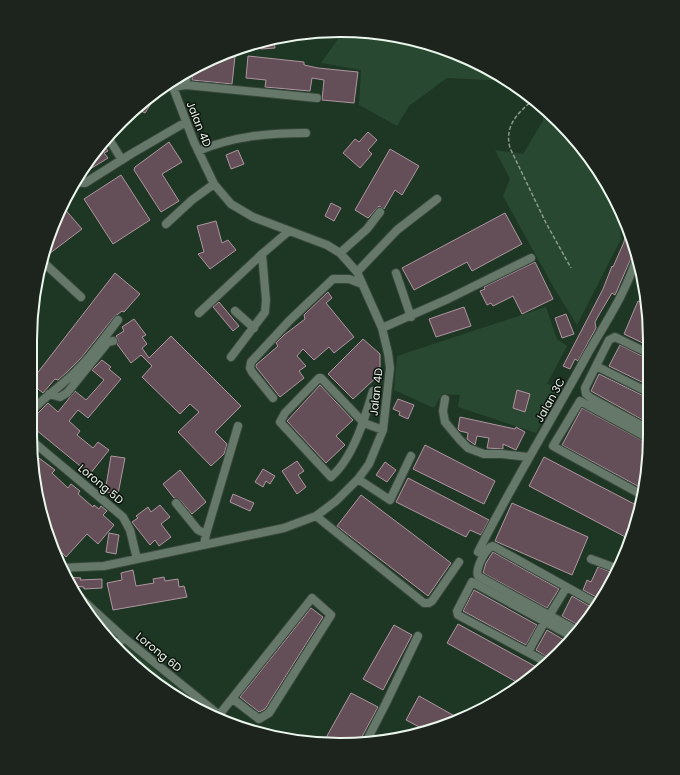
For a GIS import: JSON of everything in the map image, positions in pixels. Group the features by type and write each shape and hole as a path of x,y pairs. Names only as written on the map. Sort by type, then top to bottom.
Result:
{"street":[{"path":"186,80 186,85"},
{"path":"178,84 317,98"},
{"name":"Jalan 4D","path":"67,568 104,566 284,528 316,516 336,501 358,479 369,464 383,430 390,368 382,328 357,272 340,253 327,245 241,212 231,204 214,184 198,151 173,87"},
{"path":"81,183 85,183 186,122"},
{"path":"198,151 218,142 237,138 268,133 306,133"},
{"path":"111,142 122,160"},
{"path":"166,224 192,200 214,184"},
{"path":"357,272 397,230 437,198"},
{"path":"340,253 367,229 380,212"},
{"path":"199,313 289,231"},
{"path":"231,357 265,312 266,300 262,254"},
{"path":"382,328 410,317 531,258"},
{"name":"Jalan 3C","path":"478,552 528,457 546,429 623,290 634,264"},
{"path":"46,265 81,297"},
{"path":"396,272 410,317"},
{"path":"273,398 252,372 250,368 251,362 290,320 334,278 349,279 362,284"},
{"path":"235,311 254,328"},
{"path":"37,404 42,398 69,378 103,341 118,320"},
{"path":"643,351 615,337 609,340 585,388 586,394 643,426"},
{"path":"49,394 60,397 67,393 108,342 113,341"},
{"path":"596,366 643,390"},
{"path":"373,391 364,422 344,462 331,477 280,422 285,413 319,378 321,378 364,422 383,430"},
{"path":"445,400 443,411 445,422 454,434 468,448 484,454 502,454 528,457"},
{"path":"637,492 553,446 580,401 643,435"},
{"path":"204,545 238,426"},
{"name":"Lorong 5D","path":"38,445 123,517 130,530 137,558"},
{"path":"358,479 390,500 411,456"},
{"path":"176,503 198,530 206,534"},
{"path":"316,516 424,603 429,603 432,601 459,562"},
{"path":"569,634 478,576 477,569 489,548 493,546 593,602"},
{"path":"591,559 613,567"},
{"path":"543,660 458,615 457,611 472,582 547,619 573,629"},
{"path":"528,652 566,588"},
{"path":"220,713 312,598 331,615 269,713 259,719 233,699"},
{"name":"Lorong 6D","path":"93,609 123,637 213,710"},
{"path":"369,736 418,636"},
{"path":"120,642 123,637"}],"path":[{"path":"529,104 509,128 508,138 510,148 546,223 571,268"}],"shaded area":[{"path":"339,37 360,38 418,47 456,60 496,80 447,78 409,106 397,126 359,105 361,70 321,63"},
{"path":"340,37 399,43 418,47 456,60 474,68 508,88 540,112 568,140 592,172 612,206 620,224 633,262 637,281 643,340 642,455 637,494 627,532 612,569 592,603 568,635 540,663 508,687 474,707 456,715 418,728 399,732 360,737 320,737 262,728 224,715 188,697 140,663 112,635 88,603 68,569 53,532 43,494 38,455 37,340 40,300 47,262 68,206 88,172 112,140 140,112 172,88 206,68 224,60 262,47 281,43"},
{"path":"543,115 568,140 592,172 612,206 620,223 621,239 577,325 554,288 503,196 510,179 495,150 523,154 543,121"},
{"path":"546,307 557,339 567,346 547,384 562,388 536,433 458,407 460,395 442,394 434,408 394,390 397,356"},
{"path":"112,635 184,694 140,663"}],"building":[{"path":"275,44 275,48 261,49 261,47"},
{"path":"235,56 232,84 192,80 192,76 206,68"},
{"path":"248,56 304,62 304,65 318,68 358,72 354,103 322,100 324,80 312,78 310,91 265,87 266,80 246,78"},
{"path":"151,104 145,113 141,111"},
{"path":"368,132 377,140 368,150 372,154 360,168 343,153 355,139 359,142"},
{"path":"169,142 182,162 162,174 179,201 161,212 134,170 135,167"},
{"path":"106,148 108,151 104,153 108,158 90,169"},
{"path":"390,149 419,166 402,195 395,190 384,209 379,206 368,218 355,210"},
{"path":"238,150 244,164 231,169 226,155"},
{"path":"121,175 150,220 113,244 84,199"},
{"path":"331,203 341,208 334,221 325,216"},
{"path":"66,210 82,229 50,253"},
{"path":"505,213 522,244 472,271 467,262 414,290 402,268"},
{"path":"216,221 222,243 228,240 236,250 210,269 198,254 204,252 197,226"},
{"path":"625,237 631,257 615,295 612,293 595,322 596,328 578,361 575,359 570,369 563,366 603,289"},
{"path":"535,262 553,299 522,314 513,296 493,306 491,303 487,305 480,291 485,289 484,287"},
{"path":"115,273 140,294 124,312 122,311 114,317 81,358 58,380 55,379 43,393 38,389 37,390 37,374"},
{"path":"328,292 332,298 326,303 354,337 334,353 329,347 314,360 303,349 297,356 306,366 299,371 304,378 280,397 256,365 278,346 276,343 284,335 305,319 304,315"},
{"path":"638,301 640,302 643,343 624,334"},
{"path":"219,302 239,326 233,331 213,307"},
{"path":"464,307 471,326 436,337 429,319"},
{"path":"566,314 574,334 562,338 555,318"},
{"path":"134,319 146,335 142,337 147,344 142,348 149,358 171,336 241,406 215,432 227,444 224,454 211,466 178,432 199,412 190,404 180,414 142,377 152,366 141,355 131,363 117,344 118,340 116,336 124,331 122,327"},
{"path":"363,339 380,354 380,374 353,399 328,374"},
{"path":"620,345 643,356 643,383 609,366"},
{"path":"102,360 111,367 109,369 121,379 88,418 78,410 69,421 80,431 77,435 93,448 98,442 109,450 90,474 37,431 37,414 48,403 58,412 75,391 86,400 104,380 92,370"},
{"path":"599,374 643,396 643,420 591,391"},
{"path":"320,385 353,420 336,436 345,445 326,463 287,421"},
{"path":"517,390 530,394 525,412 513,408"},
{"path":"398,399 414,405 408,419 399,415 400,412 393,409"},
{"path":"582,408 643,441 638,486 562,445"},
{"path":"460,417 515,429 516,427 525,432 516,450 503,444 503,449 487,448 489,438 477,436 475,445 467,439 468,433 458,429"},
{"path":"425,445 495,481 484,504 413,469"},
{"path":"111,456 125,458 118,494 105,492"},
{"path":"544,457 635,504 625,537 529,486"},
{"path":"39,458 55,470 52,473 68,488 71,484 80,491 78,494 93,507 94,505 99,509 101,506 107,511 103,515 114,525 98,544 87,534 66,557 60,550 47,513"},
{"path":"297,461 304,471 298,475 306,487 297,494 282,471"},
{"path":"385,462 396,470 387,482 376,475"},
{"path":"263,469 275,476 270,484 266,481 263,487 255,482"},
{"path":"180,470 206,502 192,514 180,500 174,498 163,484"},
{"path":"408,478 489,520 481,535 470,530 466,537 396,502"},
{"path":"233,494 254,503 250,511 230,502"},
{"path":"361,495 451,563 428,596 337,526"},
{"path":"512,503 588,537 572,575 495,541"},
{"path":"160,505 170,517 161,524 171,537 159,546 155,540 150,545 132,522 138,518 136,516 148,507 151,512"},
{"path":"109,533 119,535 116,554 106,552"},
{"path":"493,552 559,589 547,608 483,573 486,563"},
{"path":"598,567 610,572 596,597 583,590 587,580 591,582"},
{"path":"133,570 136,586 154,583 153,579 164,577 165,581 178,579 179,587 184,586 187,597 113,610 107,583 122,580 121,573"},
{"path":"73,577 81,578 80,580 102,579 102,588 84,589 84,587 78,587"},
{"path":"474,590 537,625 526,645 463,611"},
{"path":"572,596 590,606 576,624 562,616"},
{"path":"311,608 323,617 265,709 259,712 240,697"},
{"path":"458,624 535,666 515,681 447,643"},
{"path":"394,625 412,635 383,690 363,679"},
{"path":"547,630 563,640 546,657 536,650"},
{"path":"351,693 378,707 362,737 326,737"},
{"path":"419,696 454,716 420,727 406,720"}]}
